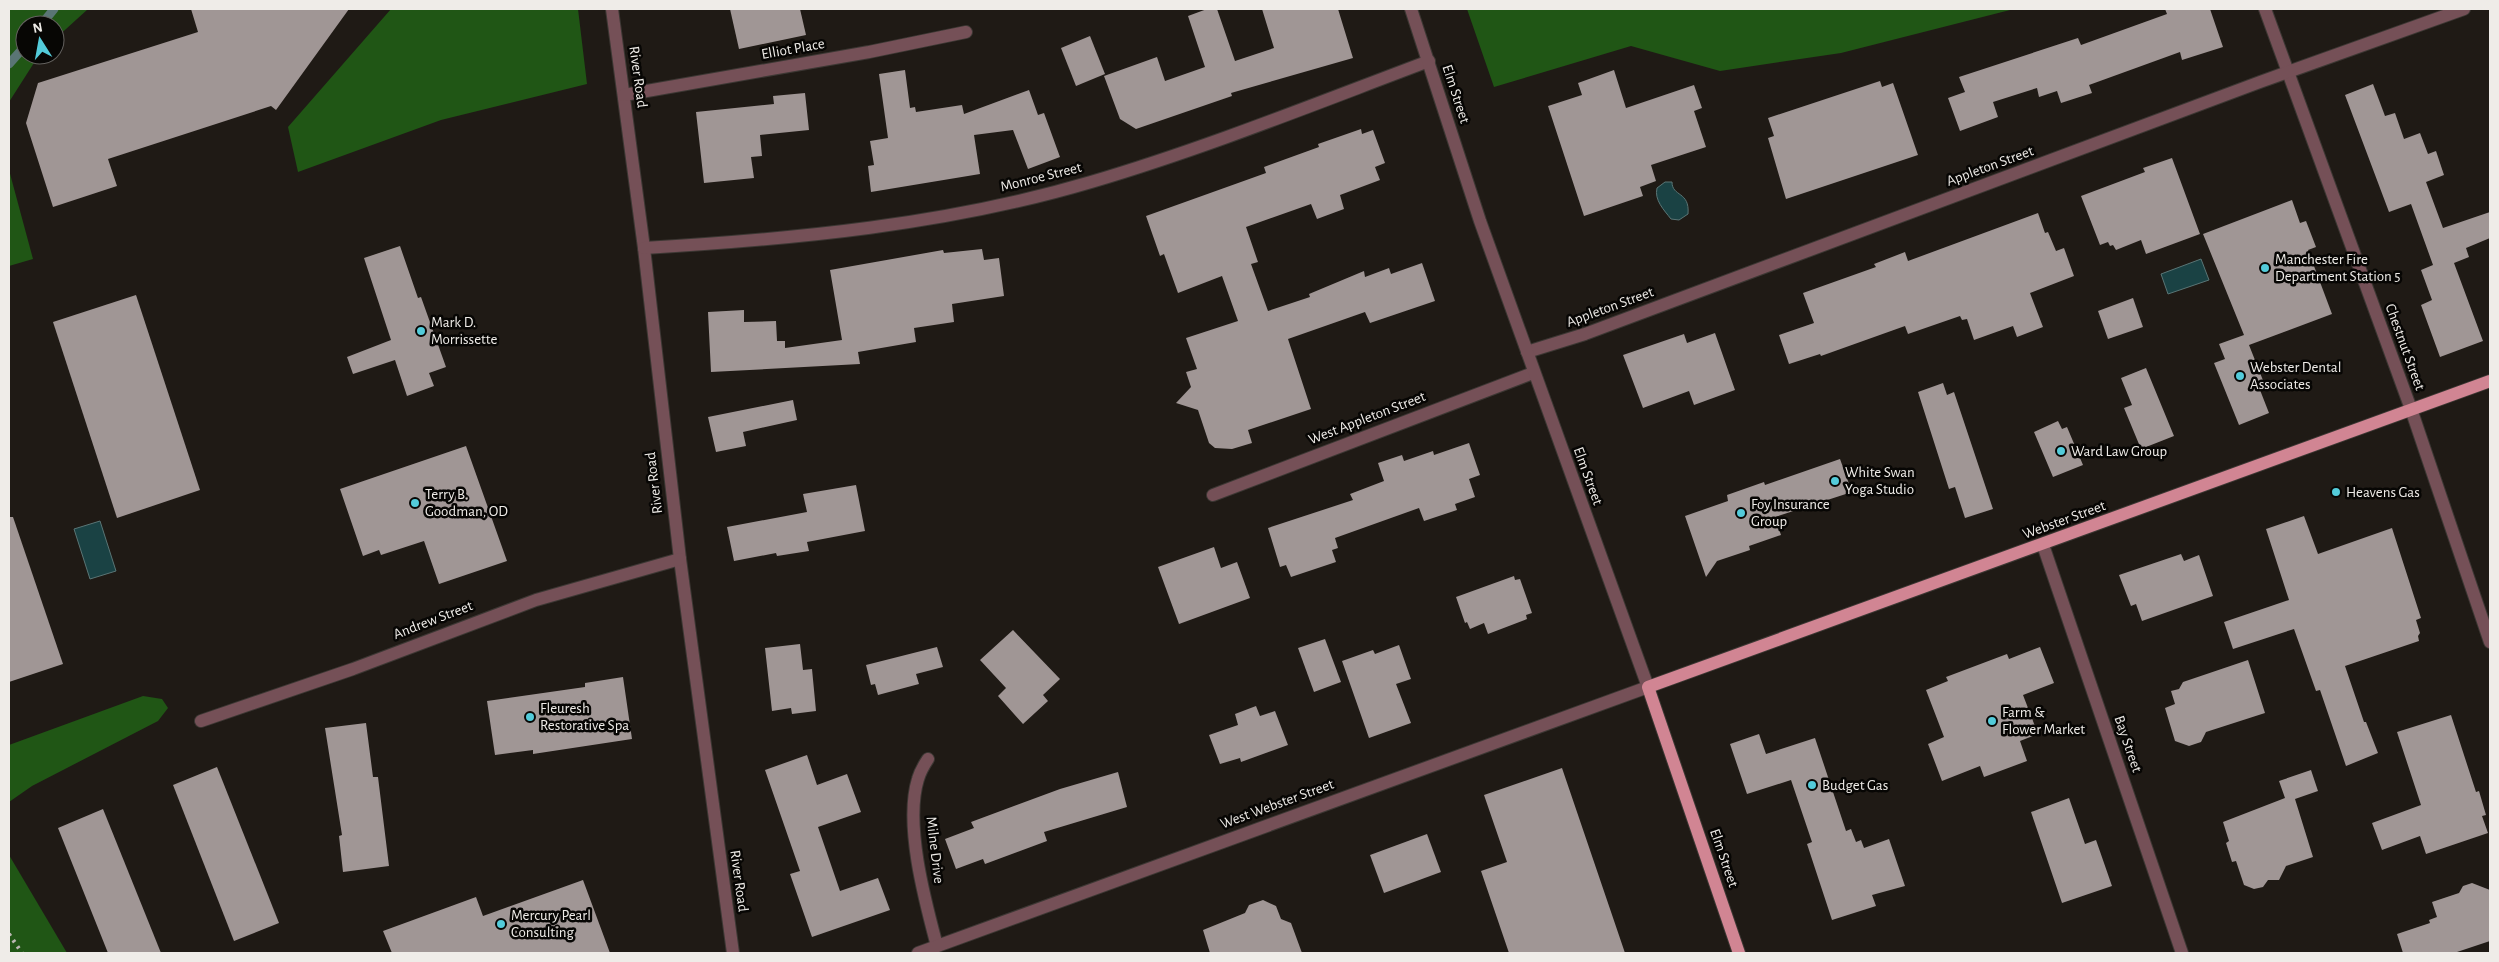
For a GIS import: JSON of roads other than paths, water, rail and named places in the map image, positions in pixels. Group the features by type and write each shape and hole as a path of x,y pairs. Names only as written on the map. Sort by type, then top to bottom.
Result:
{"main road":[{"name":"Webster Street","path":"1648,687 2043,545 2490,380"},
{"name":"Elm Street","path":"1648,687 1739,953"}],"street":[{"name":"River Road","path":"612,9 644,248 680,559 733,953"},
{"name":"Elm Street","path":"1411,9 1480,222 1648,687"},
{"name":"Chestnut Street","path":"2265,9 2410,409 2490,642"},
{"name":"Appleton Street","path":"1527,352 1585,334 2287,72 2464,9"},
{"name":"Elliot Place","path":"624,95 860,54 966,32"},
{"name":"Monroe Street","path":"644,248 772,240 946,216 1007,203 1090,182 1213,142 1429,61"},
{"name":"West Appleton Street","path":"1212,495 1533,373"},
{"name":"Bay Street","path":"2043,545 2182,953"},
{"name":"Andrew Street","path":"201,721 353,669 536,600 680,559"},
{"name":"West Webster Street","path":"918,953 1648,687"},
{"name":"Milne Drive","path":"928,758 918,778 913,805 925,896 937,946"}],"water":[{"path":"1665,182 1672,182 1675,190 1686,201 1688,214 1679,220 1671,219 1658,201 1657,188"},
{"path":"2201,259 2209,280 2168,294 2161,274"},
{"path":"100,521 116,571 90,579 74,529"}],"waterway":[{"path":"49,15 54,9"},
{"path":"9,64 15,57"}],"railway":[{"path":"9,934 22,953"}],"place":[{"name":"Manchester Fire Department Station 5","path":"2265,268"},
{"name":"Mark D. Morrissette","path":"421,331"},
{"name":"Webster Dental Associates","path":"2240,376"},
{"name":"Ward Law Group","path":"2061,451"},
{"name":"White Swan Yoga Studio","path":"1835,481"},
{"name":"Heavens Gas","path":"2336,492"},
{"name":"Terry B. Goodman, OD","path":"415,503"},
{"name":"Foy Insurance Group","path":"1741,513"},
{"name":"Fleuresh Restorative Spa","path":"530,717"},
{"name":"Farm & Flower Market","path":"1992,721"},
{"name":"Budget Gas","path":"1812,785"},
{"name":"Mercury Pearl Consulting","path":"501,924"}]}
